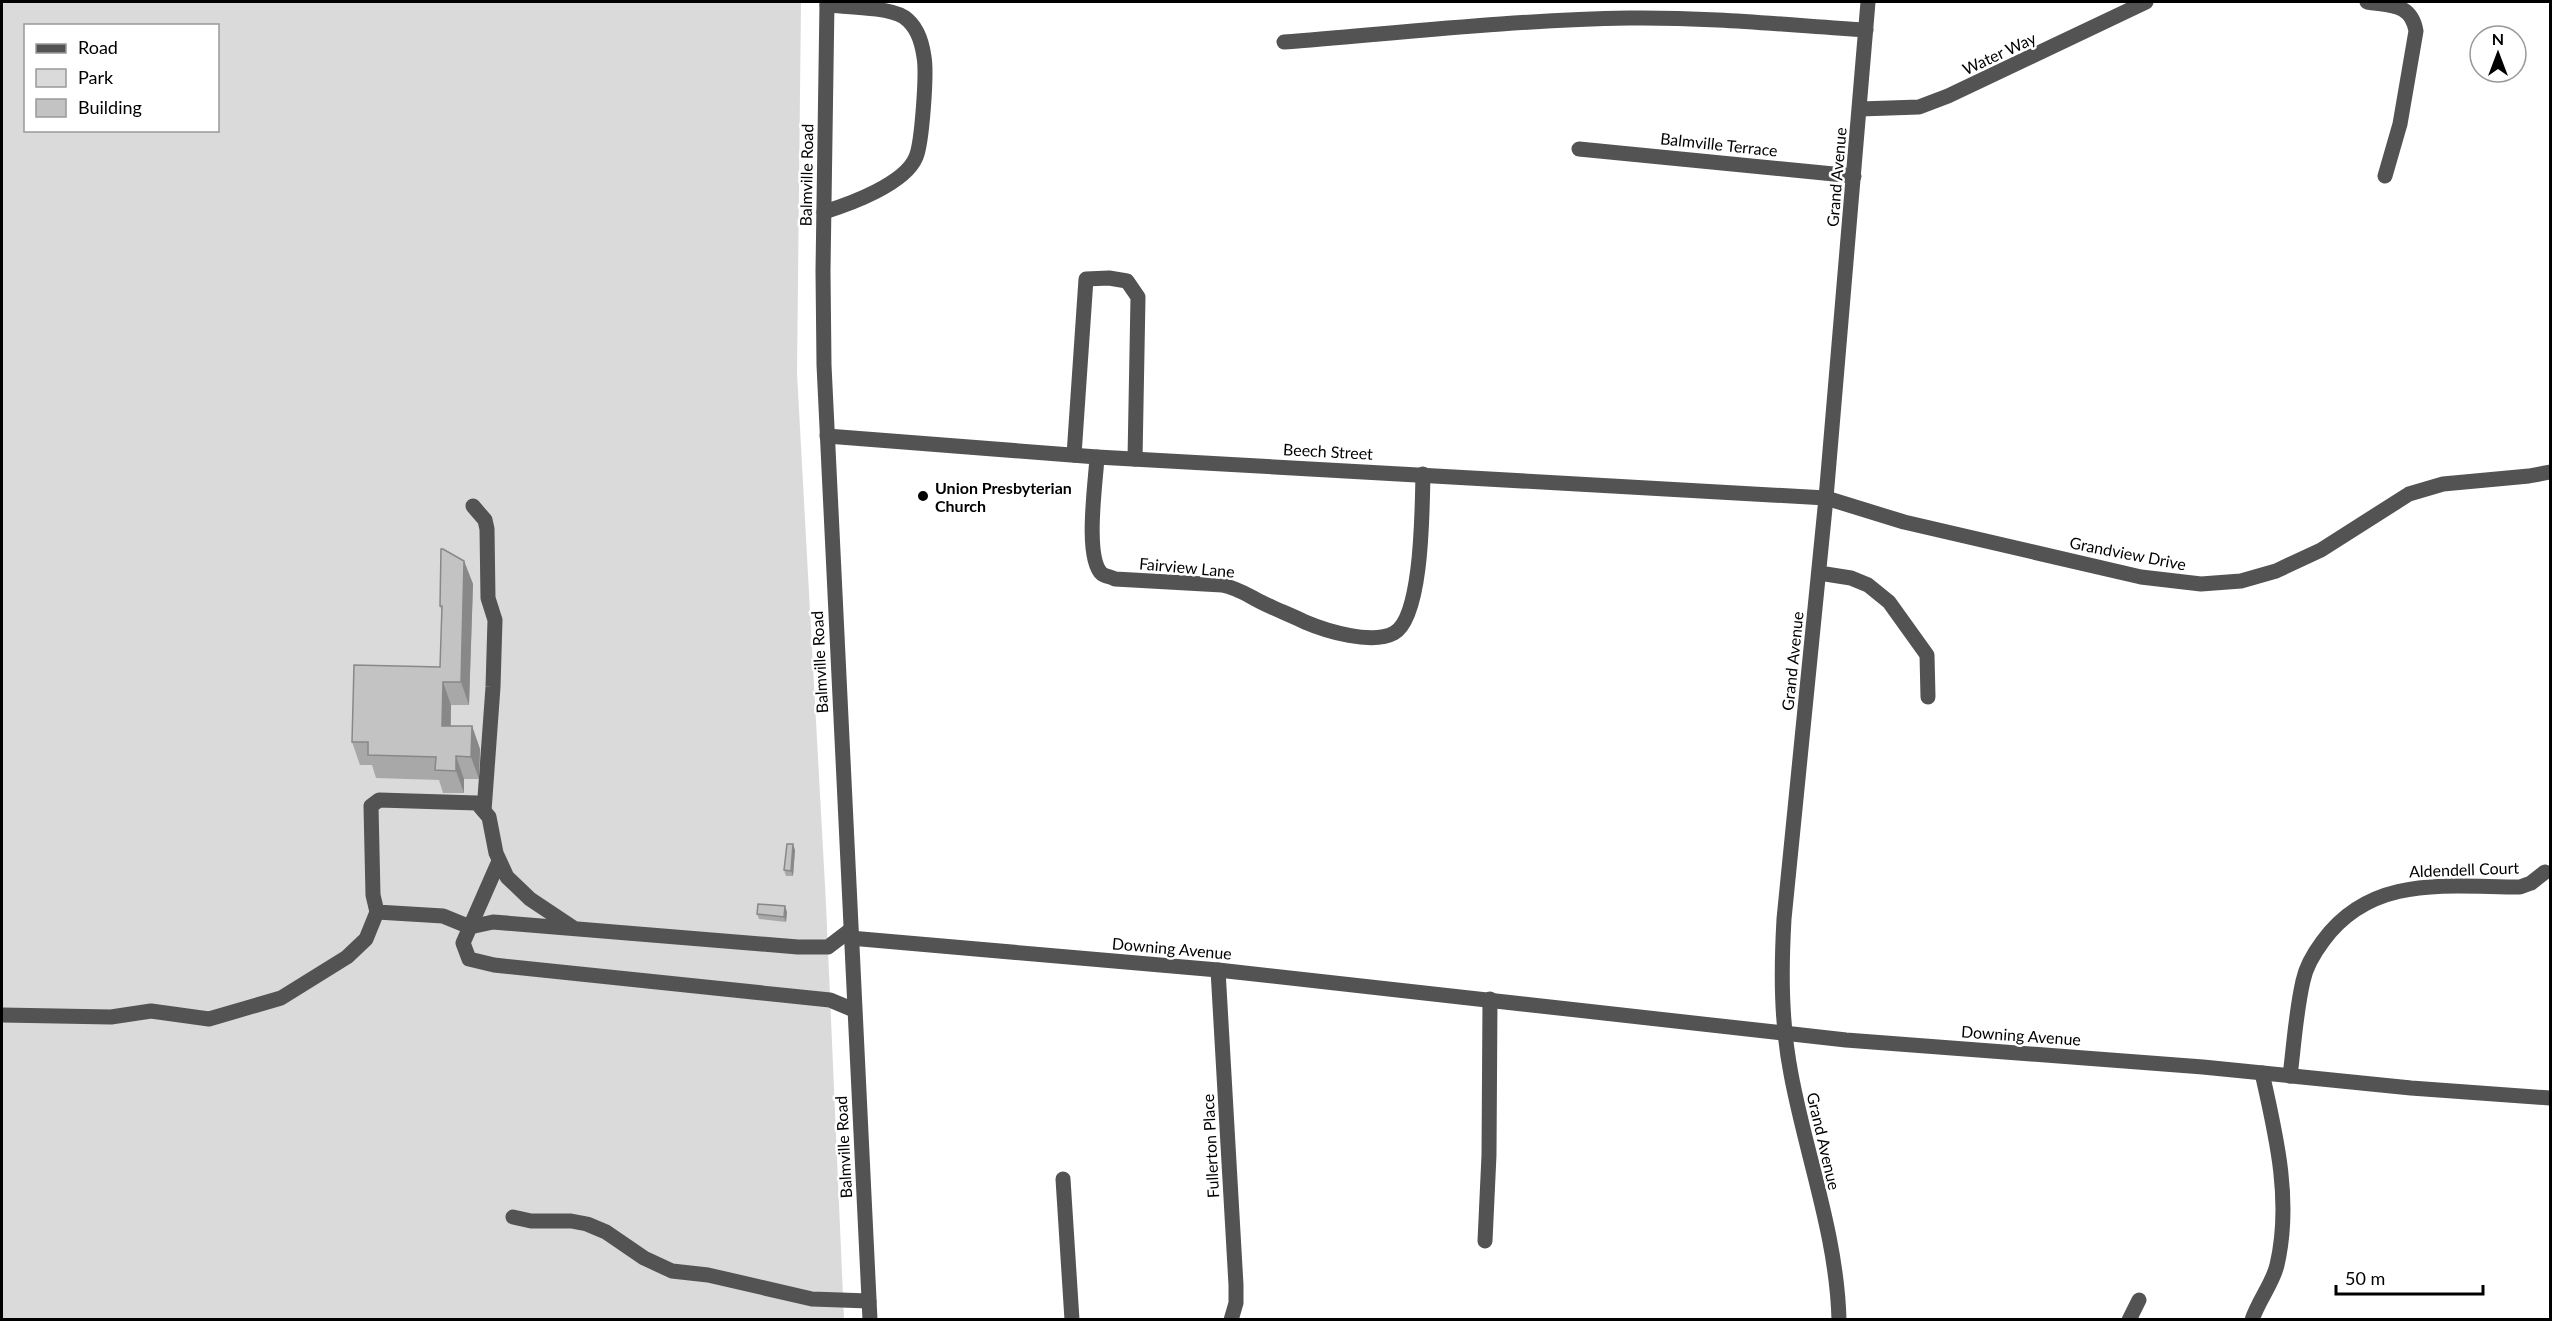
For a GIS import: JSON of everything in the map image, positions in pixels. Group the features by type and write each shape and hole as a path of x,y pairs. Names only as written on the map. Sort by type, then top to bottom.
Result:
{"street":[{"name":"Grand Avenue","path":"1839,1320 1832,1255 1790,1073 1780,981 1784,920 1826,498 1868,2"},
{"name":"Water Way","path":"1860,108 1919,107 1948,96 2146,2"},
{"path":"2367,2 2403,9 2414,18 2416,31 2400,124 2385,176"},
{"path":"824,212 853,203 883,188 903,172 916,157 925,58 918,33 904,17 887,11 827,3"},
{"name":"Balmville Road","path":"827,3 824,365 870,1320"},
{"path":"1284,42 1569,20 1631,18 1866,30"},
{"name":"Balmville Terrace","path":"1580,148 1854,176"},
{"path":"1074,455 1086,279 1109,278 1127,281 1138,297 1135,459"},
{"name":"Beech Street","path":"827,436 1097,457 1826,498"},
{"name":"Fairview Lane","path":"1097,457 1092,547 1095,563 1102,574 1115,579 1238,588 1263,603 1324,630 1356,636 1387,636 1397,632 1408,615 1415,591 1419,556 1423,474"},
{"name":"Grandview Drive","path":"1826,498 1904,522 2141,577 2201,584 2241,581 2276,571 2321,550 2409,494 2443,484 2550,472"},
{"path":"473,506 485,520 488,529 488,598 495,620 493,687 484,811"},
{"path":"1819,573 1868,585 1889,602 1927,655 1928,697"},
{"path":"2,1015 111,1017 151,1011 209,1019 281,998 347,957 366,939 377,912 373,895 371,806 379,800 477,803 489,817 495,853 507,877 530,899 575,929"},
{"path":"499,861 463,943 469,958 494,965 830,1000 854,1010"},
{"name":"Aldendell Court","path":"2290,1076 2303,979 2312,957 2334,926 2366,903 2398,890 2520,887 2531,883 2545,872"},
{"path":"377,912 443,916 470,927 493,922 798,947 828,947 850,934"},
{"name":"Downing Avenue","path":"850,934 1218,970 1846,1040 2550,1098"},
{"name":"Fullerton Place","path":"1218,970 1236,1285 1236,1303 1231,1320"},
{"path":"1485,1240 1489,1155 1490,999"},
{"path":"2252,1320 2277,1267 2282,1221 2280,1154 2262,1073"},
{"path":"1063,1179 1072,1320"},
{"path":"513,1217 531,1221 571,1221 586,1224 606,1232 644,1258 672,1270 708,1275 812,1299 869,1301"},
{"path":"2129,1320 2139,1300"}],"green space":[{"path":"2,2 801,2 797,373 826,904 844,1319 2,1320"}],"building":[{"path":"441,549 464,561 461,682 443,682 442,726 472,726 471,757 456,756 456,771 435,770 436,757 368,755 368,742 352,742 354,665 440,667"},
{"path":"787,844 793,844 791,871 784,870"},
{"path":"758,904 785,906 784,917 757,914"}],"place":[{"name":"Union Presbyterian Church","path":"923,496"}]}
